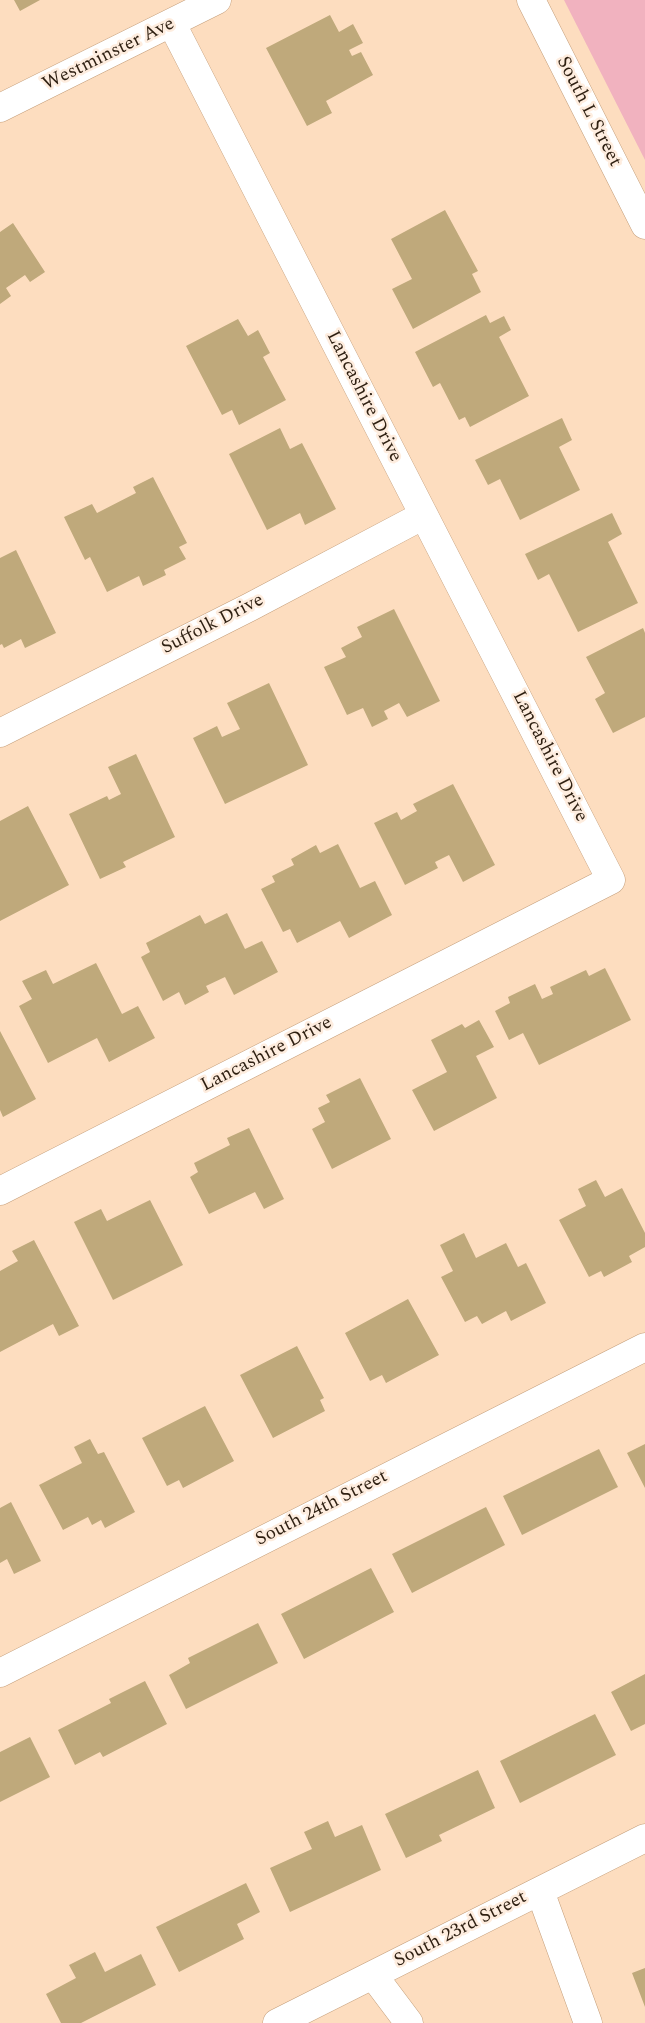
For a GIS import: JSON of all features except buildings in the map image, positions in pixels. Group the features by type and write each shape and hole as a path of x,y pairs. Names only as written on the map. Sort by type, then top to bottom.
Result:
{"street":[{"name":"Westminster Ave","path":"0,108 217,0"},
{"name":"South L Street","path":"532,0 645,225"},
{"name":"Lancashire Drive","path":"0,1191 611,880 172,24"},
{"name":"Suffolk Drive","path":"0,733 250,607 424,515"},
{"name":"South 24th Street","path":"0,1673 645,1347"},
{"name":"South 23rd Street","path":"277,2023 645,1838"},
{"path":"540,1891 588,2023"},
{"path":"373,1975 409,2023"}],"shaded area":[{"path":"564,0 645,0 645,160"}]}
